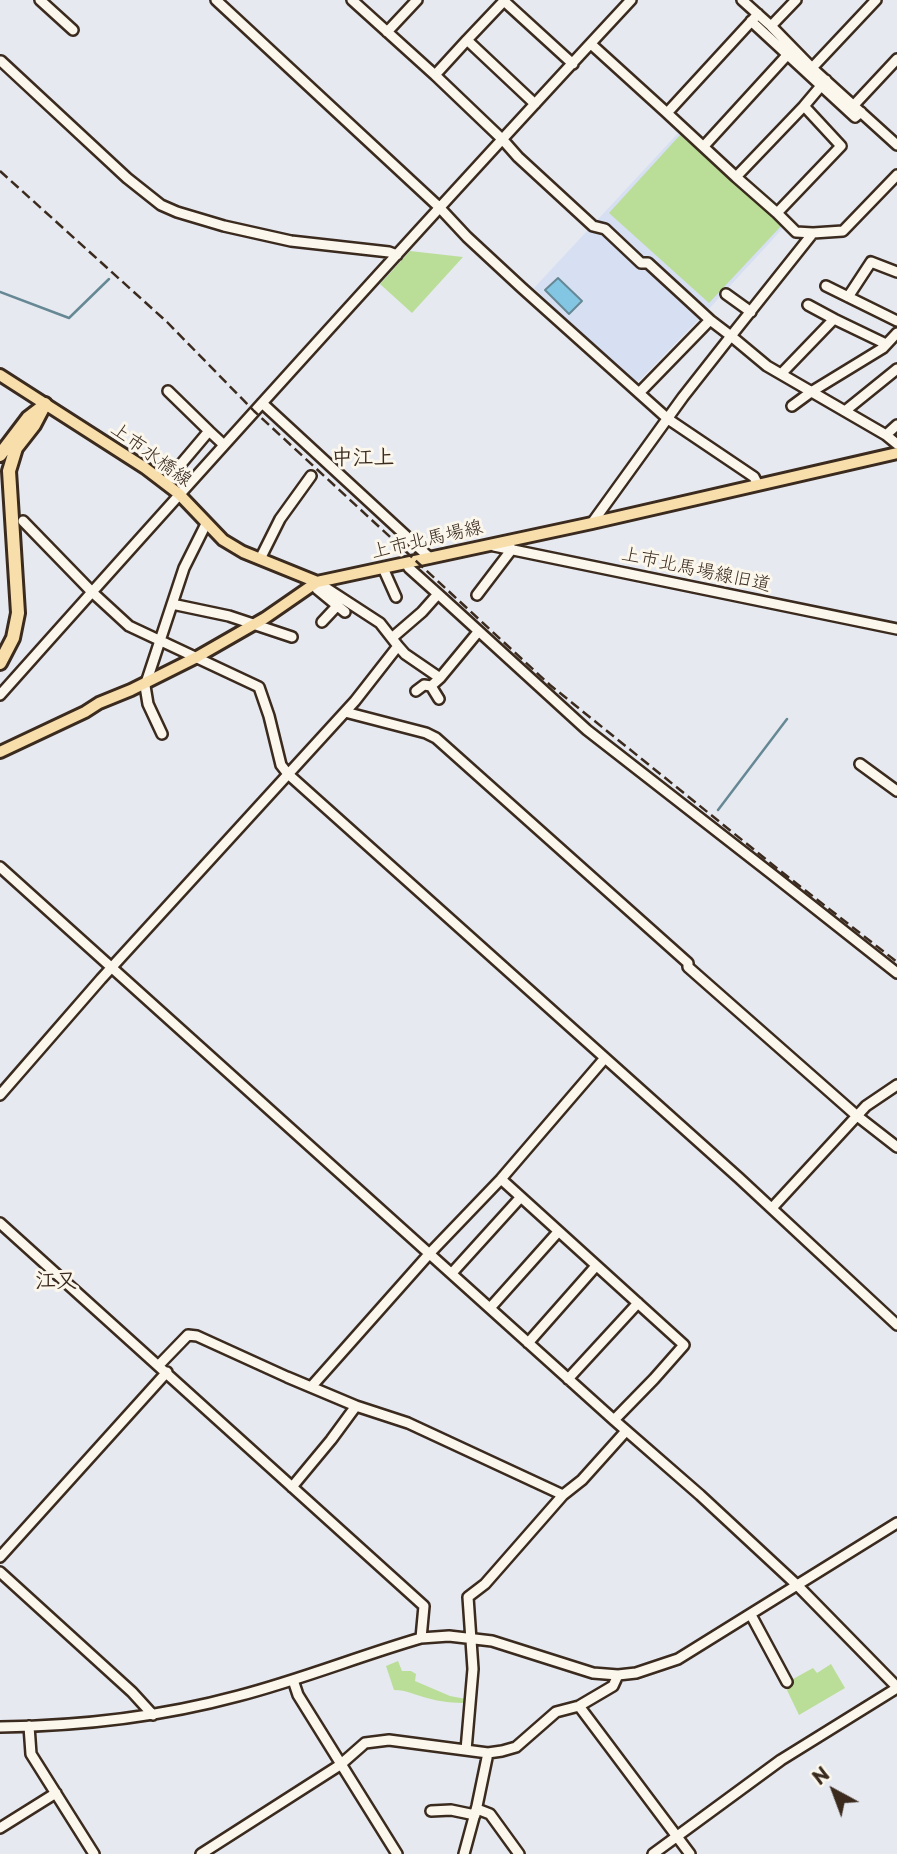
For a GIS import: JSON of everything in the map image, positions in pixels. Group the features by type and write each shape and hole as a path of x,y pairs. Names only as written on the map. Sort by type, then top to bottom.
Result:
{"highway":[{"path":"0,455 28,418 46,404"},
{"path":"0,663 13,638 18,613 9,471 16,448 46,404"}],"main road":[{"name":"上市水橋線","path":"0,375 145,468 179,494 223,540 243,552 317,582"},
{"name":"上市北馬場線","path":"0,752 197,657 255,624 317,582 592,523 897,453"}],"street":[{"path":"40,0 73,30"},
{"path":"215,0 495,262 668,419 754,477 758,485"},
{"path":"352,0 593,226 605,229 641,263 648,262 709,320 767,366 897,444"},
{"path":"387,32 417,0"},
{"path":"435,75 504,0 573,64"},
{"path":"0,695 439,207 631,0"},
{"path":"742,0 755,18 790,52 897,145"},
{"path":"771,26 796,0"},
{"path":"812,68 876,0"},
{"path":"667,113 755,18"},
{"path":"755,18 771,26 790,52 812,68 824,83"},
{"path":"467,40 535,104"},
{"path":"591,44 796,232 843,231 897,175"},
{"path":"704,146 790,52"},
{"path":"857,108 897,59"},
{"path":"1,61 127,178 161,205 224,226 292,241 397,255"},
{"path":"736,177 824,83"},
{"path":"777,213 841,146 804,106"},
{"path":"592,523 683,397 813,233"},
{"path":"848,297 872,262 897,272"},
{"path":"825,286 897,321"},
{"path":"726,294 751,312"},
{"path":"808,305 887,344"},
{"path":"781,374 834,319"},
{"path":"639,393 709,320"},
{"path":"792,406 887,344 897,333"},
{"path":"845,411 897,369"},
{"path":"168,391 224,445"},
{"path":"262,403 430,558"},
{"path":"886,435 897,425"},
{"path":"165,483 209,431"},
{"path":"260,559 279,519 311,476"},
{"path":"23,522 123,622 258,687 269,716 281,765 288,775 772,1208 897,1325"},
{"path":"163,734 148,704 145,686 184,568 206,524"},
{"name":"上市北馬場線旧道","path":"488,544 897,629"},
{"path":"477,594 512,549"},
{"path":"406,563 587,730 897,973"},
{"path":"383,568 396,597"},
{"path":"317,582 317,589 341,609 322,622"},
{"path":"317,582 380,623 405,654 440,678"},
{"path":"393,637 438,594"},
{"path":"172,604 229,616 292,637"},
{"path":"416,691 424,685 431,686 440,678 478,632"},
{"path":"0,1095 345,712 398,646"},
{"path":"431,686 439,699"},
{"path":"345,712 436,738 688,963 688,967 856,1115 897,1147"},
{"path":"860,764 897,791"},
{"path":"0,867 699,1495 798,1586 897,1687 781,1760 653,1854"},
{"path":"312,1387 501,1178 605,1058"},
{"path":"772,1208 856,1115 897,1085"},
{"path":"501,1178 684,1345 614,1420"},
{"path":"452,1273 520,1198"},
{"path":"0,1223 424,1606 421,1638"},
{"path":"490,1308 558,1231"},
{"path":"528,1343 596,1266"},
{"path":"568,1379 638,1303"},
{"path":"159,1365 188,1335 197,1336 356,1406 408,1423 563,1495"},
{"path":"0,1557 167,1372"},
{"path":"292,1487 356,1406"},
{"path":"466,1750 472,1669 467,1597 485,1584 563,1495 582,1480 626,1431"},
{"path":"0,1727 92,1722 153,1715 236,1697 421,1638 449,1636 492,1641 593,1673 636,1673 678,1659 897,1523"},
{"path":"0,1572 132,1692 153,1715"},
{"path":"751,1615 787,1682"},
{"path":"201,1854 340,1765 365,1743 389,1740 488,1753 502,1751 516,1747 556,1712 579,1706 612,1685 618,1675"},
{"path":"293,1680 298,1695 397,1854"},
{"path":"579,1706 690,1854"},
{"path":"29,1726 31,1754 94,1854"},
{"path":"464,1854 488,1753"},
{"path":"0,1829 56,1793"},
{"path":"430,1811 490,1814 519,1854"}],"shaded area":[{"path":"681,130 785,226 635,385 534,288"}],"green space":[{"path":"680,135 782,225 709,303 609,213"},
{"path":"410,251 463,257 412,313 380,284"},
{"path":"398,1661 402,1671 416,1674 415,1681 450,1696 466,1699 467,1703 437,1700 394,1690 386,1666"},
{"path":"831,1664 845,1688 799,1715 784,1684 813,1668 817,1673"}],"water":[{"path":"558,278 582,301 569,314 545,290"}],"waterway":[{"path":"0,292 69,318 109,279"},
{"path":"718,810 787,719"}],"railway":[{"path":"0,171 167,322 254,411 550,685 897,962"}],"district":[{"name":"中江上","path":"363,458"},
{"name":"江又","path":"56,1281"}]}
